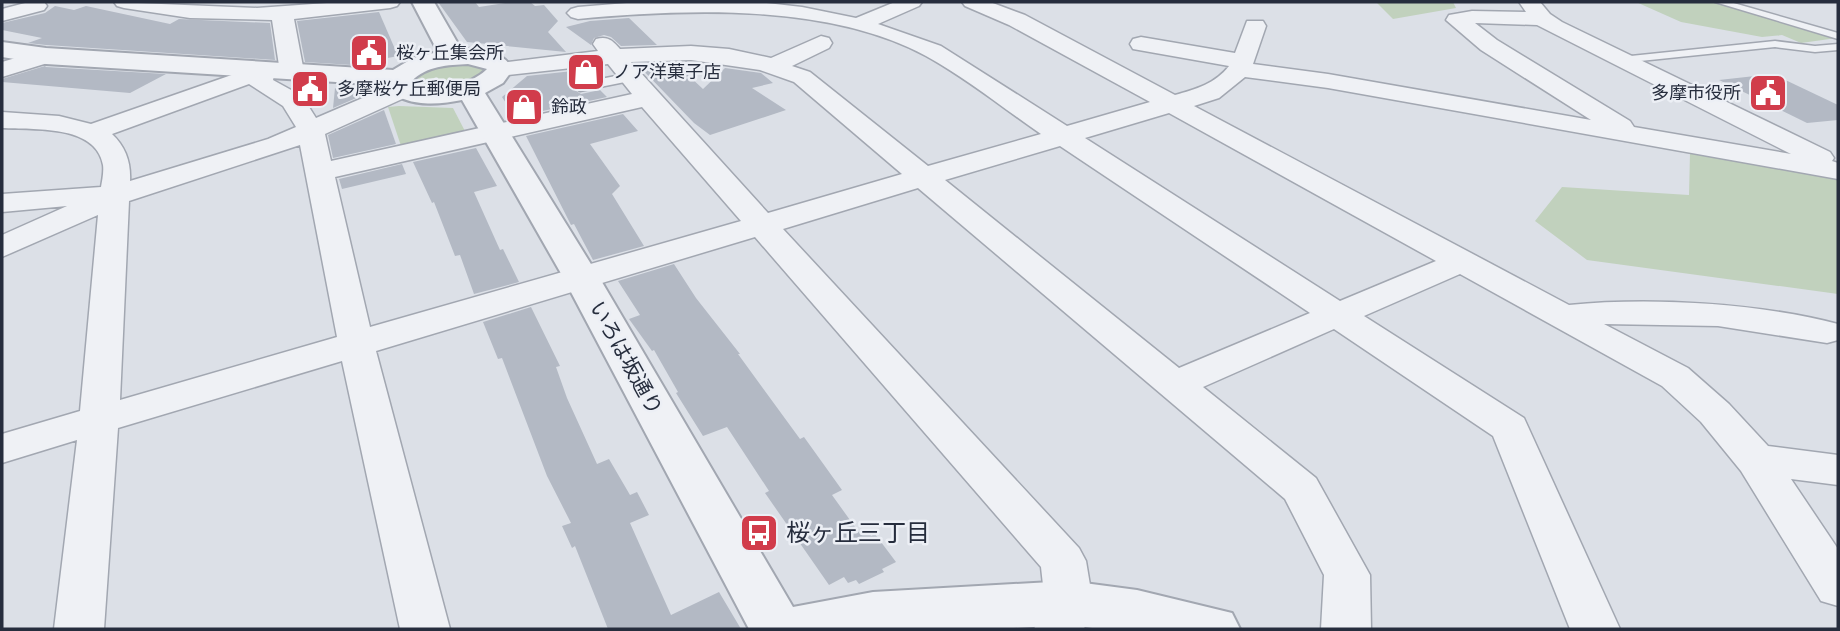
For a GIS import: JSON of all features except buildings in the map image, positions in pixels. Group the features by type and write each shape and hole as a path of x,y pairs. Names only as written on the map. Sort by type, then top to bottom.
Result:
{"street":[{"path":"124,2 181,11 282,13 390,2"},
{"name":"いろは坂通り","path":"423,2 474,72 496,133 580,277 777,629"},
{"path":"863,23 912,2"},
{"path":"972,2 1017,20 1675,377 1715,413 1756,460 1838,587"},
{"path":"573,8 749,5 818,13 863,23 933,51 1510,428 1595,629"},
{"path":"2,15 37,6"},
{"path":"573,8 631,77 1063,561 1064,616"},
{"path":"1636,137 1489,45 1457,20 1536,10 1621,60 1838,169"},
{"path":"278,72 282,13"},
{"path":"2,448 923,178 1061,135 1171,105 1229,83 1242,65 1255,26"},
{"path":"775,65 821,43"},
{"path":"318,172 496,133 704,44 775,65 802,77 1301,489 1347,575 1346,629"},
{"path":"1142,44 1242,65 1636,137 1838,169"},
{"path":"2,50 46,56 278,72 401,84 423,95 437,95 474,72"},
{"path":"2,70 46,56"},
{"path":"2,247 117,195 235,160 311,131 401,84 425,63 474,72 631,77"},
{"path":"278,72 260,83 293,101 311,131 356,343 425,629"},
{"path":"90,133 278,72"},
{"path":"2,120 65,125 90,133 107,144 117,166 99,419 79,629"},
{"path":"2,203 117,195"},
{"path":"1175,384 1460,262"},
{"path":"1560,316 1591,313 1718,315 1827,331"},
{"path":"1756,460 1838,470"},
{"path":"796,629 873,614 1064,616 1137,612 1213,629"}],"lane":[{"path":"1720,2 1736,4 1838,36"},
{"path":"1621,60 1775,44 1815,50 1838,47"},
{"path":"580,87 631,77"}],"green space":[{"path":"1376,2 1453,2 1456,8 1393,19"},
{"path":"1636,2 1712,2 1837,38 1801,43 1782,35 1762,37 1681,22"},
{"path":"452,63 477,64 483,68 482,73 468,82 451,87 433,87 417,81 419,75 426,70"},
{"path":"388,107 453,108 467,135 402,149"},
{"path":"1690,153 1838,180 1838,294 1587,260 1535,221 1562,187 1689,195"}],"place":[{"name":"桜ヶ丘集会所","path":"369,53"},
{"name":"ノア洋菓子店","path":"586,72"},
{"name":"多摩桜ケ丘郵便局","path":"310,89"},
{"name":"多摩市役所","path":"1768,93"},
{"name":"鈴政","path":"524,107"},
{"name":"桜ヶ丘三丁目","path":"759,533"}]}
